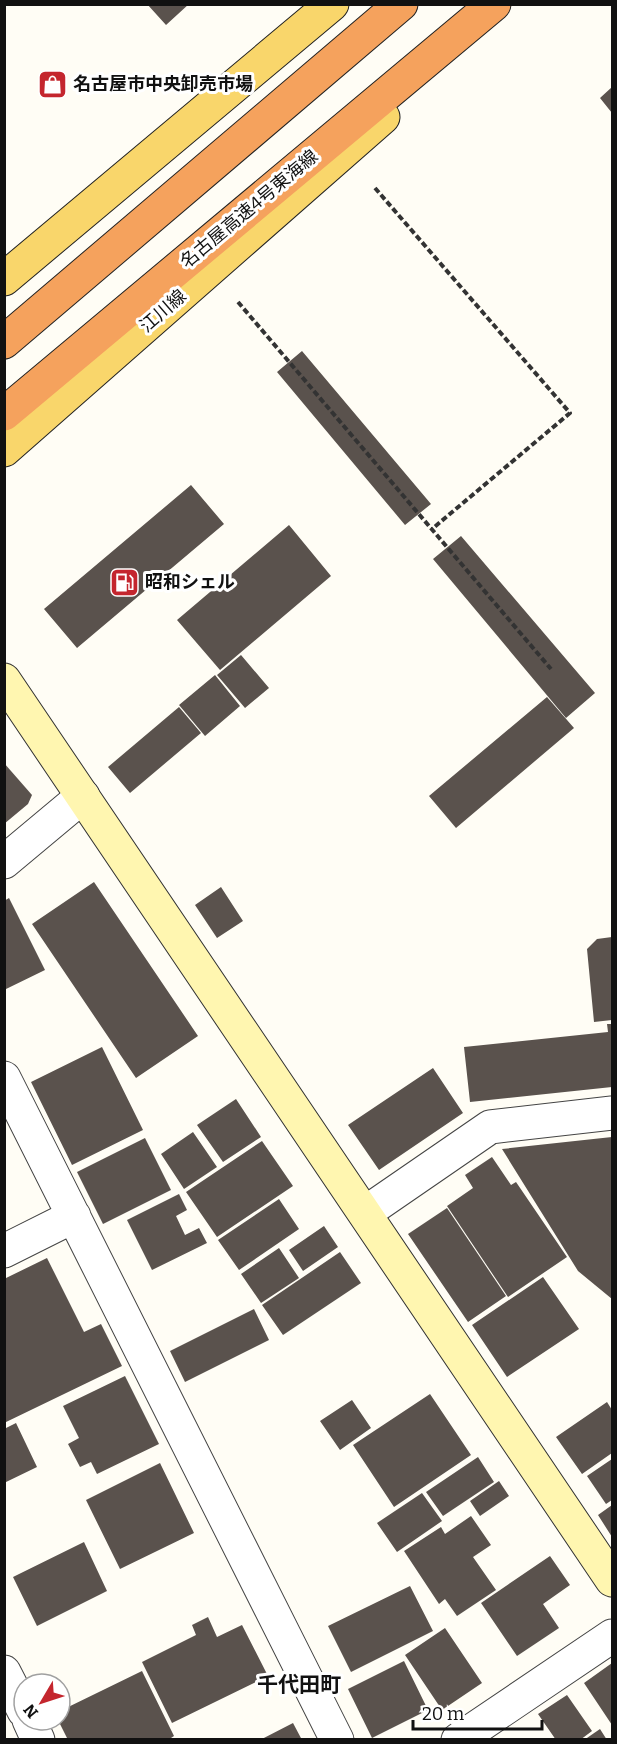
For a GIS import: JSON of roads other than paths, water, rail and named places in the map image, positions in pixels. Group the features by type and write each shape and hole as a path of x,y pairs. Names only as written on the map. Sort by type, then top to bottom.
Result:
{"highway":[{"path":"4,342 401,4"},
{"name":"名古屋高速4号東海線","path":"4,414 494,4"}],"main road":[{"path":"4,279 332,4"},
{"name":"江川線","path":"4,450 511,4"}],"street":[{"path":"4,680 612,1580"},
{"path":"4,861 82,796"},
{"path":"4,1077 337,1740"},
{"path":"365,1213 490,1127 612,1113"},
{"path":"4,1251 74,1216"},
{"path":"459,1740 612,1636"},
{"path":"4,1672 12,1688"}],"place":[{"name":"名古屋市中央卸売市場","path":"52,84"},
{"name":"昭和シェル","path":"124,582"}],"district":[{"name":"千代田町","path":"299,1685"}]}
